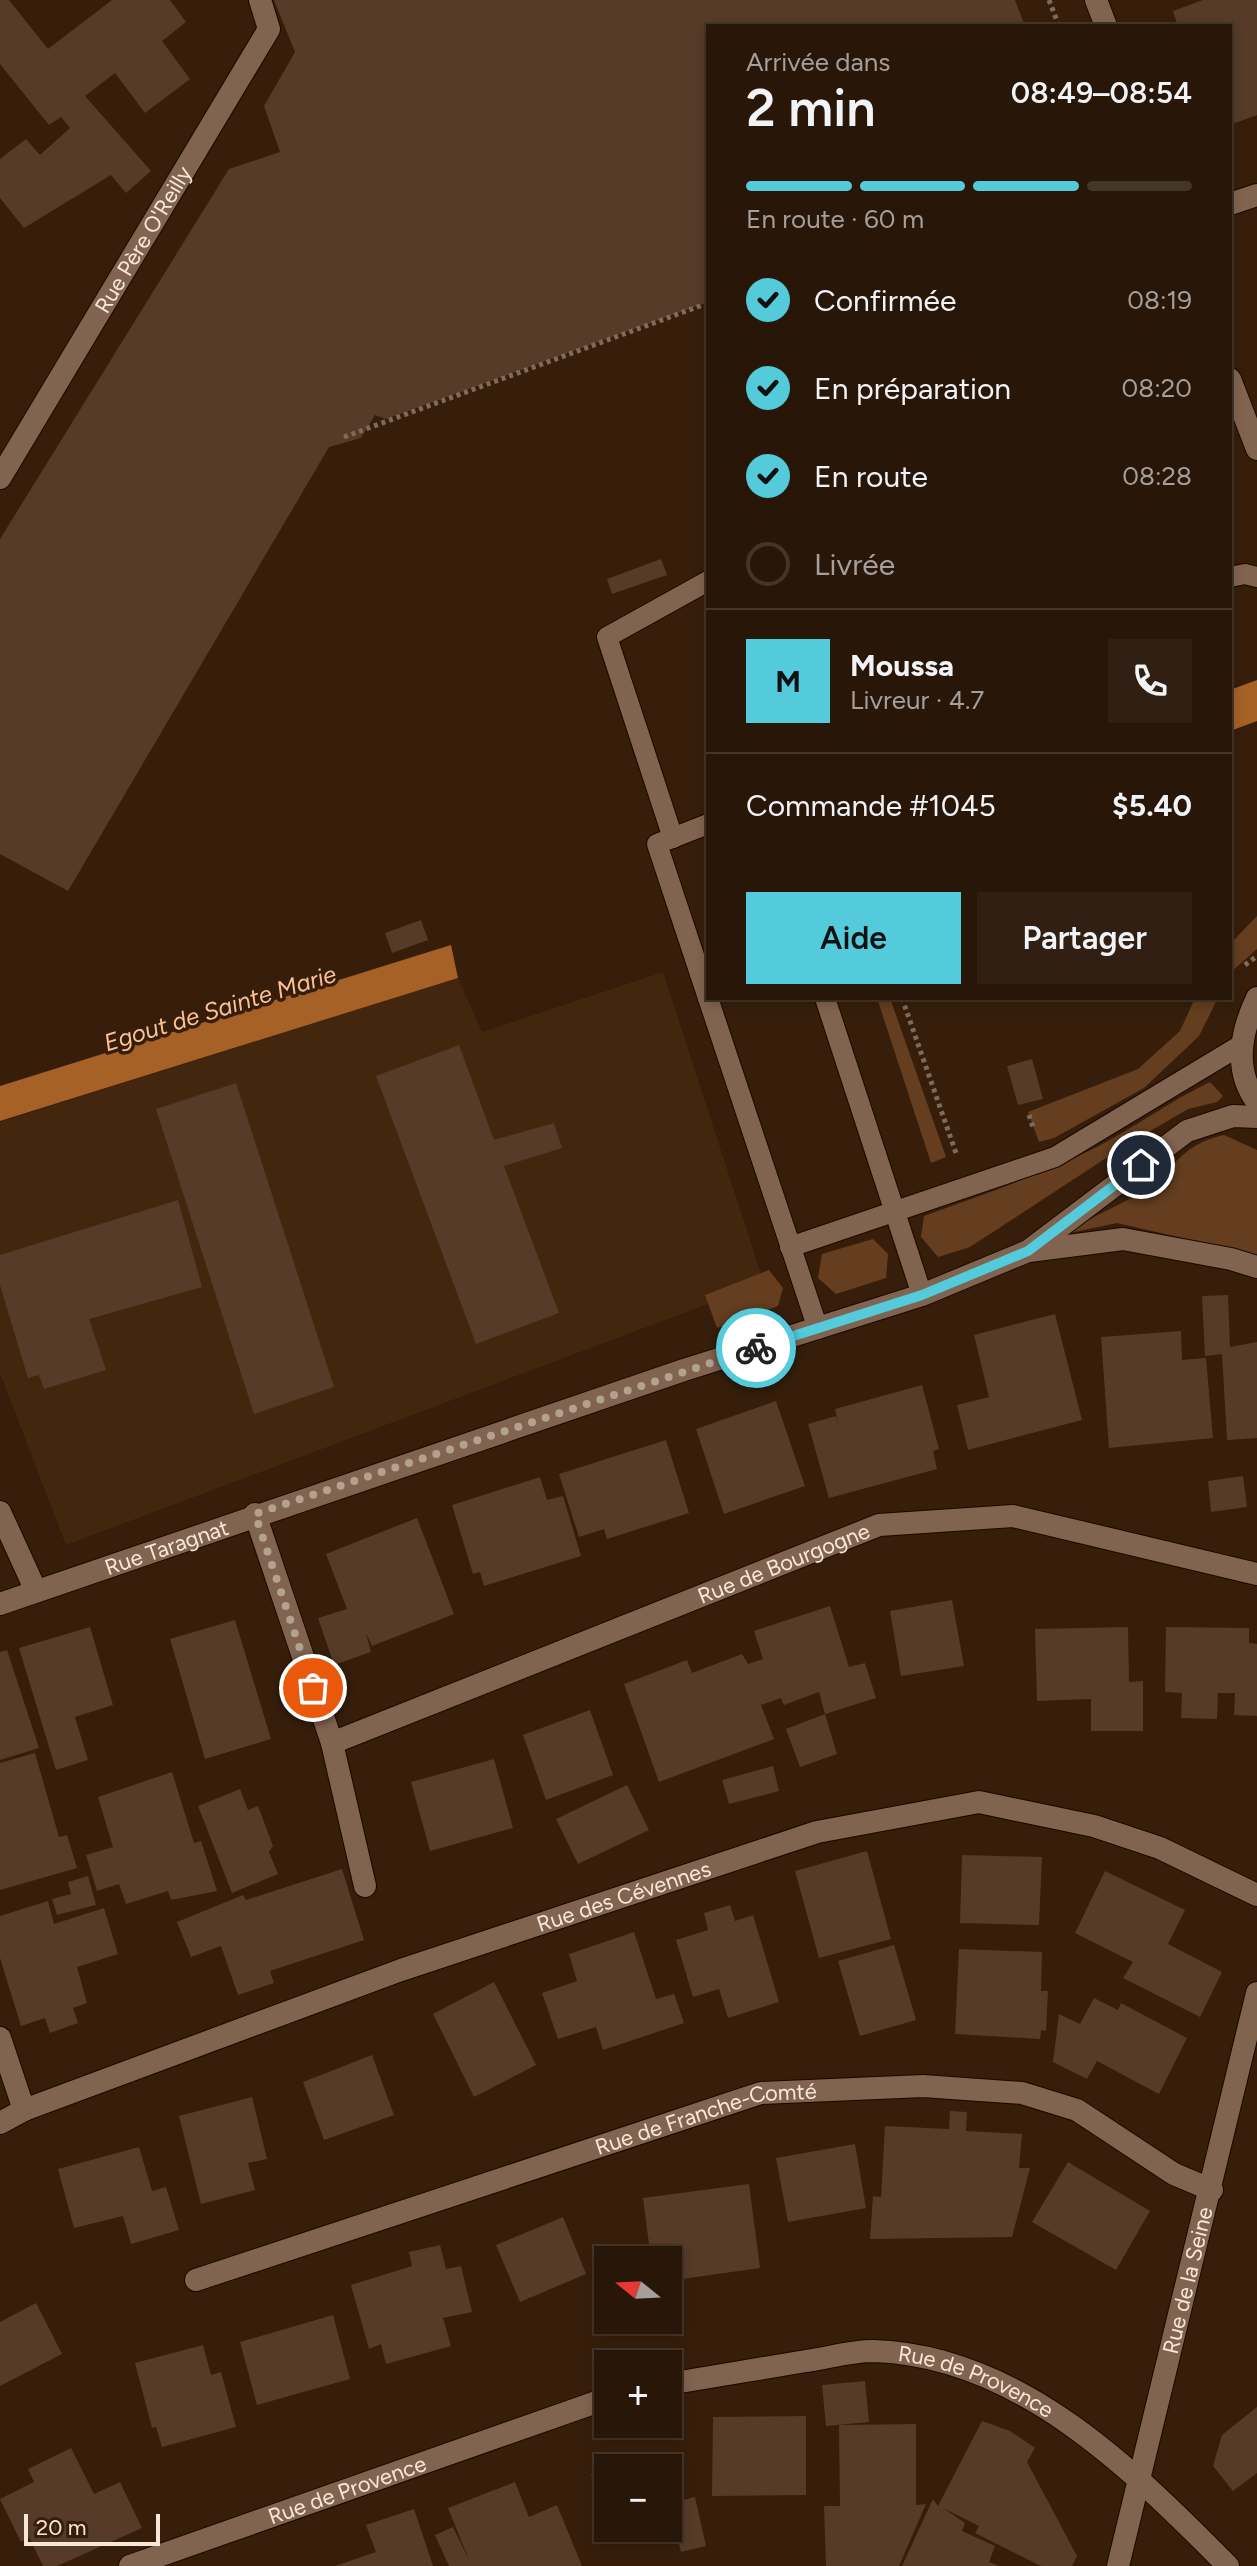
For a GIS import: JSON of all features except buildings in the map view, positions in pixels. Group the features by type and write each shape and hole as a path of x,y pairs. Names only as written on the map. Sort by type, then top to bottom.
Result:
{"street":[{"name":"Rue Père O'Reilly","path":"0,478 269,29 260,0"},
{"path":"1096,0 1105,24"},
{"path":"1232,203 1257,195"},
{"path":"1232,384 1257,449"},
{"path":"1257,998 1246,1020 1241,1045 1243,1072 1257,1102"},
{"name":"Rue Taragnat","path":"0,1604 255,1514 922,1295 1028,1251 1187,1131 1233,1116 1257,1117"},
{"path":"1028,1251 1123,1239 1231,1259 1257,1267"},
{"path":"0,1512 36,1591"},
{"path":"255,1514 332,1743 365,1886"},
{"name":"Rue de Bourgogne","path":"332,1743 879,1525 1013,1516 1257,1574"},
{"name":"Rue des Cévennes","path":"0,2123 24,2110 401,1970 817,1832 979,1802 1094,1826 1133,1839 1257,1895"},
{"name":"Rue de la Seine","path":"1118,2566 1212,2190 1257,1993"},
{"path":"0,2038 24,2110"},
{"name":"Rue de Franche-Comté","path":"196,2280 761,2093 923,2086 1022,2093 1077,2110 1174,2174 1212,2190"},
{"name":"Rue de Provence","path":"682,2382 869,2351 917,2355 952,2363 1014,2389 1099,2445 1187,2523 1228,2566"},
{"name":"Rue de Provence","path":"130,2566 594,2403"}],"lane":[{"path":"1232,577 1245,574 1257,577"},
{"path":"706,586 607,637 706,991"},
{"path":"665,841 706,825"},
{"path":"709,1000 818,1329"},
{"path":"826,1000 922,1295"},
{"path":"790,1247 894,1209 1055,1157 1241,1045"}],"path":[{"path":"1049,0 1058,24"},
{"path":"344,437 706,304"},
{"path":"903,1000 957,1157"}],"shaded area":[{"path":"1257,680 1257,721 1232,730 1232,689"},
{"path":"1257,916 1257,949 1232,971 1232,942"},
{"path":"451,945 458,978 0,1121 0,1086"},
{"path":"663,972 764,1283 66,1545 0,1373 0,1122 458,978 482,1032"},
{"path":"878,1000 891,1000 946,1157 931,1163"},
{"path":"1194,1000 1217,1000 1199,1036 1144,1088 1054,1138 1039,1142 1028,1112 1138,1069 1180,1031"},
{"path":"1210,1082 1223,1096 1217,1102 1188,1109 1123,1147 970,1247 938,1257 921,1237 924,1216 1076,1157"},
{"path":"1224,1135 1257,1150 1257,1255 1117,1223 1069,1233 1151,1185 1196,1145"},
{"path":"873,1239 888,1254 886,1278 836,1294 818,1278 822,1254"},
{"path":"769,1270 783,1288 778,1306 717,1328 705,1295"}],"way so far":[{"path":"313,1688 255,1514 756,1348"}],"route":[{"path":"756,1348 922,1295 1028,1251 1141,1165"}],"water label":[{"name":"Egout de Sainte Marie","path":"220,1008"}]}
